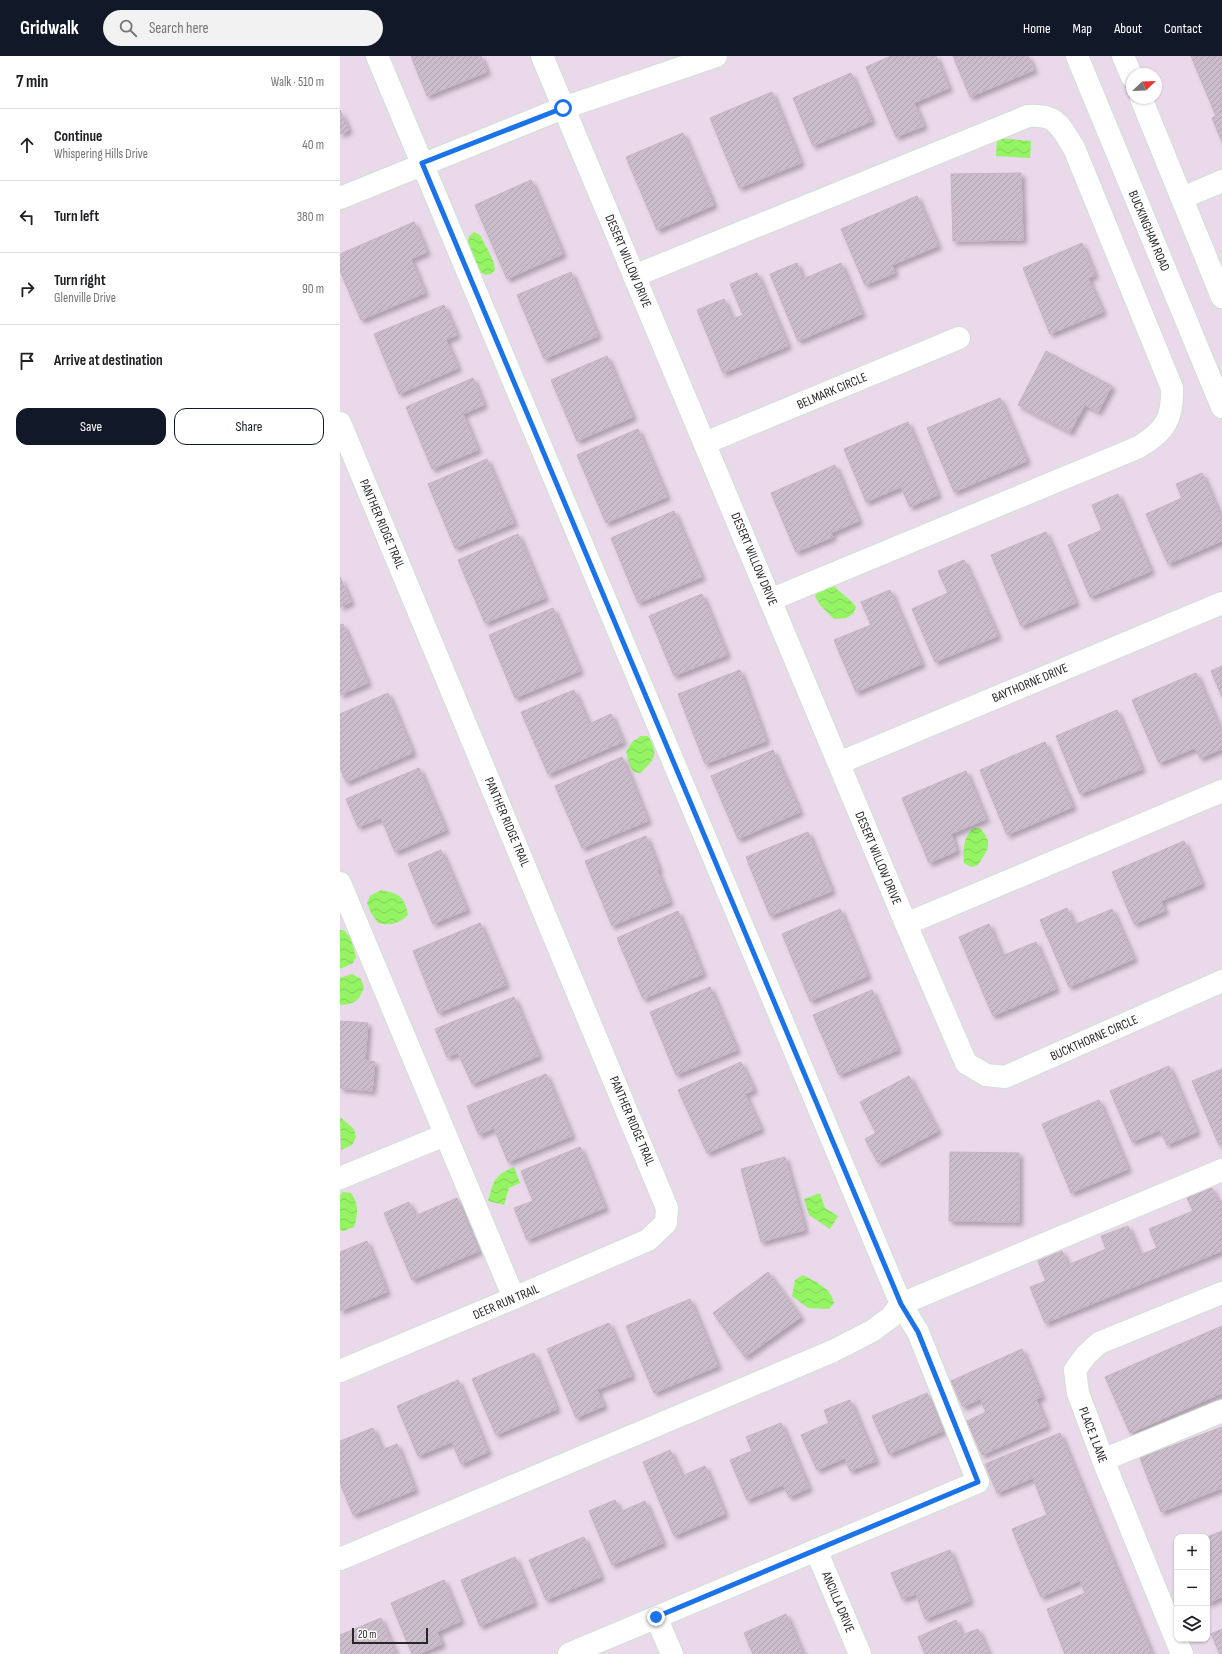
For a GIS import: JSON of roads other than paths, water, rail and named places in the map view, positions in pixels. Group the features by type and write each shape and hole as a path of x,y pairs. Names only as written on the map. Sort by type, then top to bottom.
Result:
{"street":[{"path":"377,56 901,1304 918,1332 978,1482 569,1654"},
{"name":"DESERT WILLOW DRIVE","path":"542,56 906,924 966,1063"},
{"path":"340,198 422,163 563,108 716,56"},
{"name":"BUCKINGHAM ROAD","path":"1077,56 1222,407"},
{"path":"1123,56 1128,68"},
{"path":"1143,104 1222,297"},
{"path":"634,276 1028,116 1041,115 1053,119 1062,129 1074,148 1172,388 1173,406 1162,430 1152,439 1139,447 770,600"},
{"path":"1182,198 1222,181"},
{"name":"BELMARK CIRCLE","path":"705,444 959,338"},
{"name":"PANTHER RIDGE TRAIL","path":"340,423 655,1175 667,1208 666,1224"},
{"name":"BAYTHORNE DRIVE","path":"839,763 1222,603"},
{"path":"906,924 1222,791"},
{"path":"340,883 514,1298"},
{"name":"BUCKTHORNE CIRCLE","path":"966,1063 986,1075 1005,1077 1222,981"},
{"path":"340,1178 445,1135"},
{"path":"340,1560 833,1351 872,1331 891,1318 901,1304 1222,1170"},
{"name":"DEER RUN TRAIL","path":"340,1371 648,1240 666,1224"},
{"name":"PLACE 1 LANE","path":"1182,1654 1103,1460 1078,1393 1075,1370 1086,1355 1099,1343 1222,1293"},
{"path":"1103,1460 1222,1411"},
{"name":"ANCILLA DRIVE","path":"816,1550 860,1654"},
{"path":"656,1617 672,1654"}],"water":[{"path":"997,138 1031,141 1030,158 996,156"},
{"path":"474,232 480,235 491,257 495,270 491,274 485,275 481,272 471,258 468,241 469,236"},
{"path":"834,586 856,607 853,614 846,618 834,619 820,605 815,596 819,589"},
{"path":"641,736 648,736 654,748 654,756 649,764 640,773 634,772 630,766 626,752 632,742"},
{"path":"974,828 980,828 987,838 988,846 978,865 971,867 964,863 964,849 966,839 970,831"},
{"path":"381,890 393,893 400,897 405,904 408,915 394,924 378,923 371,913 367,903 370,896"},
{"path":"340,930 344,930 351,939 356,957 353,963 340,969"},
{"path":"352,974 361,979 364,987 356,1001 349,1004 340,1005 340,978"},
{"path":"340,1117 354,1129 356,1137 352,1145 341,1150"},
{"path":"514,1167 520,1183 509,1188 504,1205 488,1201 493,1184 498,1176"},
{"path":"343,1192 351,1193 357,1205 354,1227 344,1231 340,1230 340,1195"},
{"path":"820,1193 825,1208 838,1216 830,1229 809,1215 804,1199"},
{"path":"803,1275 822,1286 830,1293 834,1303 829,1309 808,1308 792,1296 795,1280"}]}
